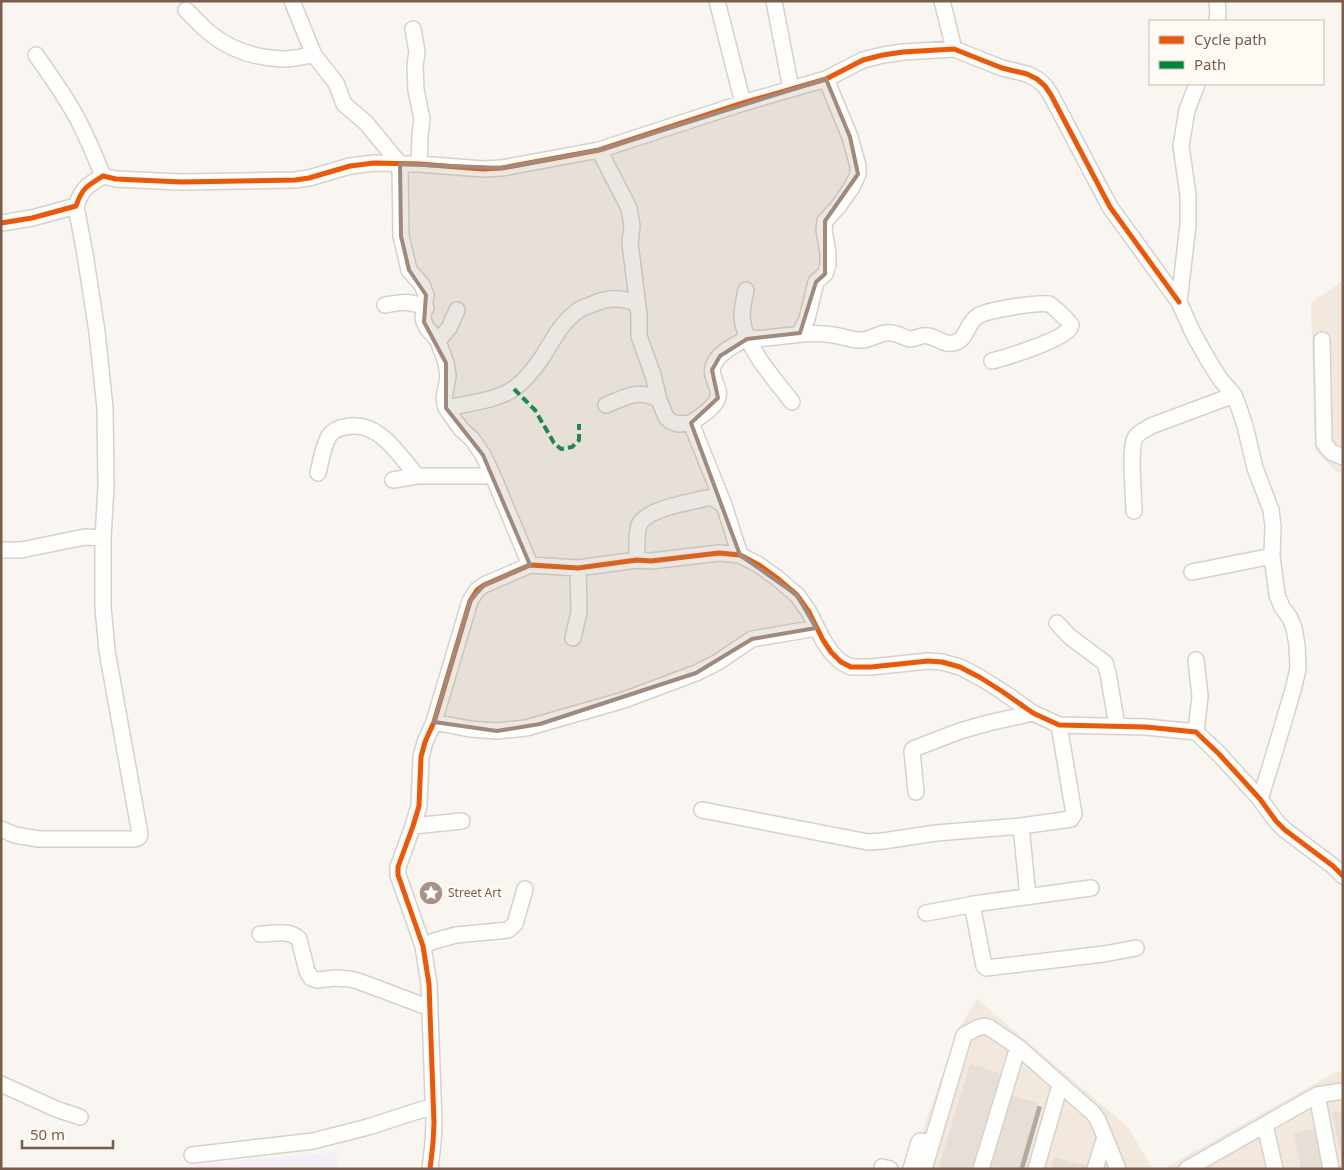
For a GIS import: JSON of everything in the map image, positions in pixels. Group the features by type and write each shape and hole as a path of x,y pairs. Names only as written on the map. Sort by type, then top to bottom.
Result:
{"street":[{"path":"292,1 314,55 336,83 344,104 366,123 400,164 401,236 409,270 422,285 426,295 424,322 438,341 446,363 448,376 444,400 446,408 461,429 477,446 493,476 530,565"},
{"path":"717,1 744,103"},
{"path":"774,1 791,89"},
{"path":"942,1 954,49"},
{"path":"1217,1 1217,20"},
{"path":"186,10 211,34 229,46 245,52 262,57 284,59 314,55"},
{"path":"413,30 417,52 415,65 416,90 422,119 419,164"},
{"path":"1,829 15,835 39,839 137,839 140,834 107,651 103,607 103,538 106,486 105,408 86,254 76,206 83,191 90,184 103,176 116,179 181,182 296,180 350,166 374,163 483,169 502,168 598,150 826,79 863,60 903,52 954,49 1002,68 1026,74 1037,79 1045,86 1110,207 1179,302 1207,358 1220,379 1234,395 1245,426 1255,468 1271,510 1273,526 1272,556 1277,595 1290,618 1297,645 1298,669 1293,690 1260,799"},
{"path":"36,55 61,90 77,117 103,176"},
{"path":"800,333 807,319 816,282 825,274 828,265 824,230 825,221 838,207 852,187 858,174 858,166 850,137 826,79"},
{"path":"1179,302 1188,225 1188,196 1181,146 1187,110 1197,85"},
{"path":"598,150 629,208 632,226 630,244 639,315 639,336 654,375 659,400 666,417 670,421 678,424 691,423 712,406 718,398 713,376 713,364 731,347 747,339 800,333 833,335 852,340 864,340 880,334 893,333 905,338 915,339 928,336 946,343 954,343 966,334 978,316 1015,307 1044,304 1051,305 1070,322 1070,328 1066,334 1028,350 992,361"},
{"path":"1,223 32,218 76,206"},
{"path":"746,290 742,316 747,339 792,402"},
{"path":"446,408 498,397 514,389 529,375 568,319 579,310 600,300 613,298 628,300 637,304"},
{"path":"385,305 409,302 417,303 426,308"},
{"path":"438,341 448,328 457,310"},
{"path":"1322,340 1324,443 1330,452 1343,457"},
{"path":"606,405 637,394 650,395 659,400"},
{"path":"1134,511 1132,466 1133,441 1136,436 1151,426 1234,395"},
{"path":"691,423 724,505 740,555"},
{"path":"318,473 325,446 330,436 338,428 352,425 370,428 384,437 417,476"},
{"path":"393,480 417,476 493,476"},
{"path":"637,560 638,527 654,511 706,498 713,498 724,505"},
{"path":"1,550 21,550 85,537 103,538"},
{"path":"430,1169 433,1143 433,1106 429,984 423,946 398,875 398,867 419,806 421,757 425,742 434,722 470,601 477,590 484,585 530,565 578,568 637,560 651,561 719,553 740,555 760,565 797,595 809,612 816,628 831,652 841,662 851,667 871,667 928,661 942,662 960,667 1004,692 1033,713 1059,725 1117,726 1196,732 1260,799 1285,830 1333,866 1343,876"},
{"path":"1192,572 1272,556"},
{"path":"573,638 578,612 578,568"},
{"path":"1056,623 1069,636 1105,663 1117,726"},
{"path":"434,722 470,729 497,731 526,728 624,700 696,674 752,639 816,628"},
{"path":"1196,660 1200,696 1196,732"},
{"path":"916,792 913,749 960,731 1033,713"},
{"path":"702,810 868,842 936,833 1021,826 1071,818 1074,814 1059,725"},
{"path":"413,826 462,821"},
{"path":"1021,826 1028,897"},
{"path":"926,913 972,904 1092,888"},
{"path":"423,946 456,935 508,930 515,924 525,889"},
{"path":"972,904 984,966 988,968 1104,954 1136,948"},
{"path":"260,934 287,933 295,935 299,939 307,971 311,978 317,980 336,978 358,981 430,1008"},
{"path":"924,1169 964,1035 984,1026 990,1028 1018,1048 1093,1113 1098,1120 1118,1169"},
{"path":"981,1169 1018,1048"},
{"path":"1,1084 80,1118"},
{"path":"1036,1169 1060,1085"},
{"path":"1187,1169 1317,1095 1343,1091"},
{"path":"1317,1095 1331,1169"},
{"path":"192,1155 313,1141 368,1127 433,1106"},
{"path":"1265,1125 1275,1169"},
{"path":"1095,1169 1104,1137"},
{"path":"911,1169 919,1142 932,1143"}],"highlighted area":[{"path":"826,79 850,137 858,174 825,221 825,274 816,282 800,333 747,339 720,356 712,370 718,398 691,423 740,555 797,595 816,628 752,639 696,673 540,724 497,731 434,722 470,601 484,585 530,565 483,455 446,408 446,363 424,322 426,295 409,270 401,236 400,164 502,168 599,150"}],"shaded area":[{"path":"1343,281 1343,472 1338,473 1315,450 1311,302"},
{"path":"977,999 1128,1127 1153,1169 909,1169 958,1030"},
{"path":"1343,1071 1343,1169 1163,1169 1336,1072"},
{"path":"340,1152 337,1169 193,1169 194,1164"}],"building":[{"path":"970,1064 1003,1074 974,1169 938,1169"},
{"path":"1007,1094 1038,1103 1019,1169 986,1169"},
{"path":"1343,1111 1343,1161 1342,1161 1332,1113"},
{"path":"1319,1127 1328,1169 1301,1169 1294,1133"},
{"path":"1054,1157 1087,1166 1086,1169 1051,1169"}],"marked path":[{"path":"514,389 535,410 554,443 561,449 572,447 579,440 579,424"}],"cycle path":[{"path":"1,223 32,218 76,206 86,188 103,176 116,179 181,182 295,180 309,178 350,166 374,163 483,169 502,168 599,150 743,103 826,79 863,60 903,52 954,49 1002,68 1027,74 1045,86 1110,207 1179,302"},
{"path":"430,1169 434,1123 429,984 423,946 398,875 398,867 419,806 421,757 425,742 434,722 470,601 477,590 484,585 530,565 578,568 637,560 651,561 719,553 740,555 759,565 797,595 809,612 831,652 841,662 851,667 871,667 928,661 942,662 960,667 981,678 1033,713 1059,725 1146,727 1196,732 1260,799 1285,830 1333,866 1343,876"}],"place":[{"name":"Street Art","path":"431,893"}]}
